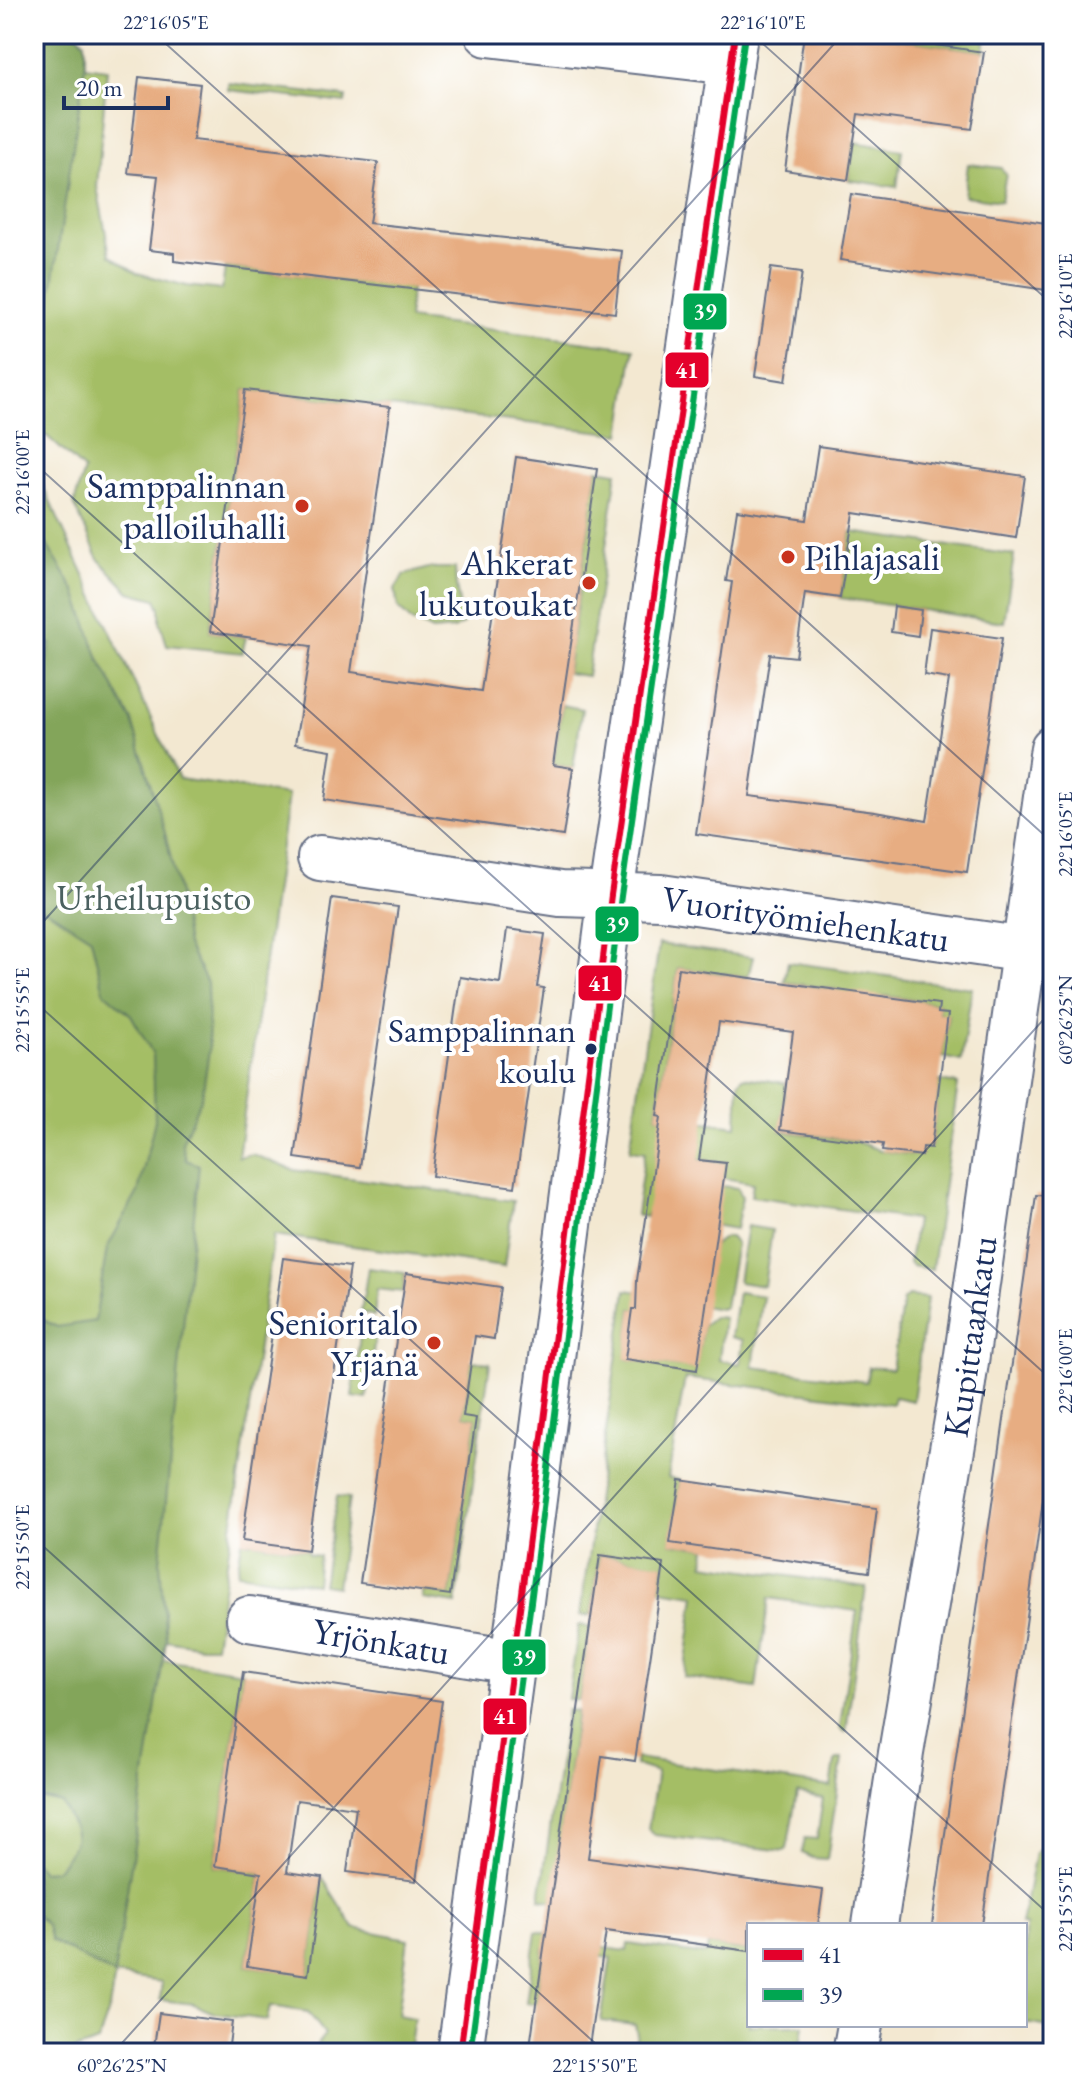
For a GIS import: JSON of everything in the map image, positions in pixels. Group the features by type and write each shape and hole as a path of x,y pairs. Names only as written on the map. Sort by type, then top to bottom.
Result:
{"street":[{"path":"460,2053 611,895 733,48 488,34"},
{"name":"Kupittaankatu","path":"875,1923 901,1753 1038,952 1053,748"},
{"name":"Vuorityömiehenkatu","path":"320,858 560,894 661,897 1038,952"},
{"name":"Yrjönkatu","path":"249,1619 513,1662"},
{"path":"855,2053 860,2027"}],"green space":[{"path":"34,34 77,34 85,42 85,66 107,69 97,187 110,255 137,273 187,286 222,290 225,267 411,288 408,319 634,348 621,434 245,390 210,632 246,637 242,653 167,645 156,599 130,592 99,560 74,504 84,470 47,436 34,436"},
{"path":"34,34 77,34 85,42 85,66 34,413"},
{"path":"859,34 986,34 984,52"},
{"path":"228,83 346,97 345,103 228,90"},
{"path":"854,142 902,150 897,187 848,180"},
{"path":"968,164 1001,168 1006,174 1001,201 964,196"},
{"name":"Urheilupuisto","path":"34,467 179,779 288,795 238,1157 252,1154 293,1170 513,1201 504,1267 274,1235 215,1646 166,1640 163,1660 243,1672 215,1866 261,1873 247,1966 308,1974 322,1877 354,1928 408,1939 398,2015 414,2018 409,2053 317,2053 318,2043 325,2034 308,2012 270,2006 267,2020 214,2013 193,2004 160,2000 162,1982 115,1975 108,2014 98,2042 75,2050 75,2053 34,2053"},
{"path":"597,469 617,472 587,676 567,673"},
{"path":"34,524 76,592 99,659 132,721 165,833 187,945 207,983 209,1051 202,1096 182,1142 186,1160 199,1165 160,1562 166,1640 114,1975 51,1941 47,1926 34,1913 34,1860 42,1871 56,1870 74,1844 75,1831 61,1803 34,1797 34,1315 57,1327 95,1321 107,1248 138,1192 155,1120 153,1054 131,1015 104,992 91,938 47,910 34,908 34,706 51,644 34,640"},
{"path":"851,532 1014,555 1004,622 840,598"},
{"path":"428,568 455,568 463,624 454,629 432,631 411,621 398,608 395,589 404,575"},
{"path":"562,705 582,709 573,768 553,765"},
{"path":"659,944 753,957 748,977 678,968 657,1116 737,1126 739,1082 743,1077 786,1083 781,1131 852,1140 882,1151 921,1156 923,1147 931,1147 939,1081 958,1084 932,1269 909,1263 916,1220 751,1196 753,1183 723,1178 725,1163 656,1154 654,1214 647,1213 646,1217 636,1215 645,1152 630,1150"},
{"path":"788,962 972,988 961,1061 942,1057 948,1015 938,1013 939,1004 886,996 847,1001 838,990 784,982"},
{"path":"722,1186 738,1188 742,1197 736,1229 707,1224"},
{"path":"747,1226 772,1230 764,1286 738,1282"},
{"path":"730,1237 736,1244 725,1307 696,1305 714,1245"},
{"path":"368,1268 405,1273 403,1292 377,1289 374,1316 361,1312"},
{"path":"626,1290 641,1292 639,1310 632,1309 626,1359 696,1369 703,1325 713,1317 724,1318 719,1360 740,1364 743,1340 731,1337 738,1292 763,1296 753,1367 866,1382 869,1367 892,1369 903,1300 908,1296 927,1298 913,1401 894,1397 892,1404 685,1378 668,1478 680,1480 671,1543 706,1548 704,1564 866,1587 846,1732 840,1726 857,1611 769,1598 756,1688 684,1677 695,1595 660,1590 664,1565 600,1555 591,1616 580,1615"},
{"path":"360,1335 375,1337 367,1399 352,1397"},
{"path":"471,1361 490,1363 456,1604 423,1599 423,1591 450,1595 476,1418 463,1416"},
{"path":"337,1496 349,1498 337,1587 323,1585"},
{"path":"242,1541 308,1550 308,1554 319,1556 316,1584 237,1573"},
{"path":"579,1625 590,1627 579,1700 568,1699"},
{"path":"567,1710 577,1711 552,1901 540,1899"},
{"path":"636,1758 831,1787 835,1762 842,1759 827,1859 802,1853 805,1838 817,1839 823,1798 797,1793 787,1849 784,1851 655,1835 648,1829 657,1772 635,1765"},
{"path":"1039,1850 1053,1852 1053,2002 1049,2027 1027,2023 1027,1923 1021,1923 1035,1853"},
{"path":"536,1931 571,1937 572,1944 627,1951 628,1944 706,1955 708,1945 747,1951 747,2027 804,2027 800,2053 633,2053 637,2034 635,2025 601,2021 611,1958 544,1948 536,2004 526,2003"}],"building":[{"path":"804,34 859,34 984,52 972,129 858,114 848,180 785,170"},
{"path":"139,77 200,84 193,140 378,162 369,223 622,251 615,313 174,261 174,253 149,250 158,176 128,173"},
{"path":"851,194 1053,224 1053,291 840,260"},
{"path":"771,268 802,272 786,381 755,376"},
{"path":"245,390 390,407 351,672 481,691 516,457 597,469 553,765 573,768 563,836 324,800 331,750 295,744 311,646 210,632"},
{"path":"818,446 1025,476 1016,538 854,513 840,598 805,593 796,657 770,654 749,796 927,821 949,679 924,675 930,628 1002,638 967,872 696,834 732,582 726,581 737,510 807,520"},
{"path":"894,606 921,610 918,636 891,632"},
{"path":"332,898 398,907 360,1167 295,1158"},
{"path":"507,929 545,934 537,987 544,988 515,1187 432,1176 460,977 500,983"},
{"path":"678,968 939,1004 938,1013 948,1014 931,1148 923,1147 922,1156 882,1151 883,1144 780,1130 793,1032 719,1022 699,1160 726,1163 697,1370 625,1359 632,1309 636,1309 637,1280 661,1117 657,1116"},
{"path":"1036,1195 1053,1196 1053,1427 982,1923 932,1923"},
{"path":"283,1258 350,1267 308,1550 242,1541"},
{"path":"406,1273 501,1287 494,1339 475,1336 463,1416 476,1418 450,1595 360,1583"},
{"path":"680,1480 877,1508 869,1572 670,1543"},
{"path":"600,1555 664,1564 635,1761 602,1756 588,1858 823,1890 818,1923 747,1923 747,1951 606,1931 588,2053 529,2053"},
{"path":"243,1672 442,1701 416,1881 347,1872 356,1808 297,1800 287,1872 322,1877 308,1975 247,1966 261,1873 215,1866"},
{"path":"159,2013 232,2022 228,2053 153,2053"}],"transit line":[{"name":"41","path":"460,2053 611,895 735,34"},
{"name":"39","path":"470,2053 621,896 745,35"}],"place":[{"name":"Samppalinnan palloiluhalli","path":"302,506"},
{"name":"Pihlajasali","path":"788,557"},
{"name":"Ahkerat lukutoukat","path":"589,583"},
{"name":"Samppalinnan koulu","path":"591,1049"},
{"name":"Senioritalo Yrjänä","path":"434,1343"}]}
